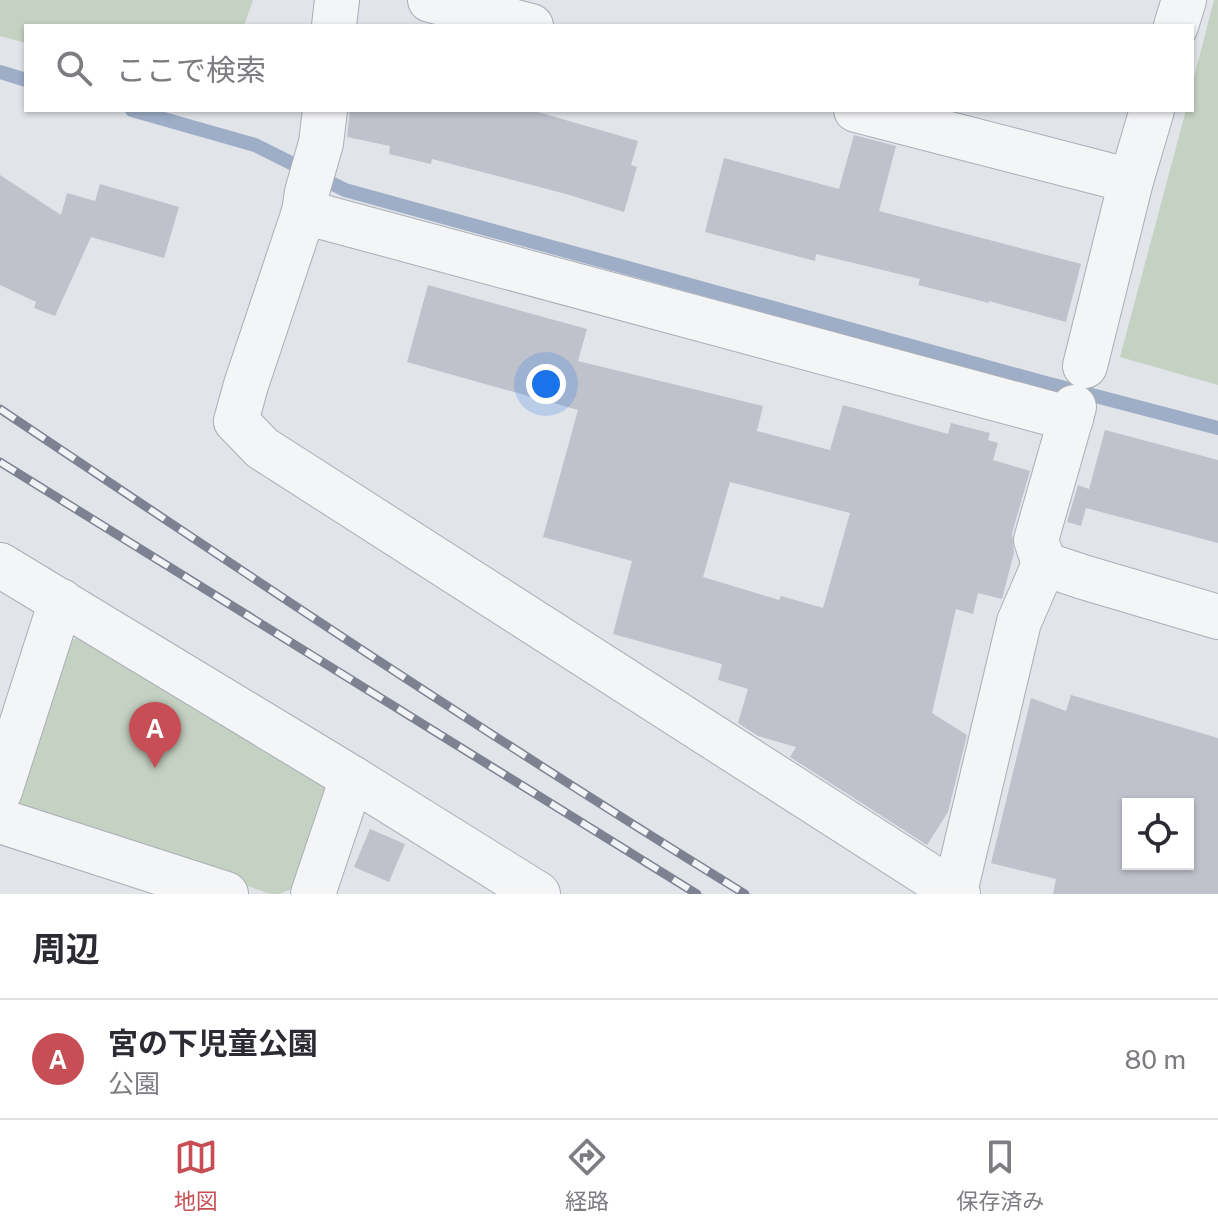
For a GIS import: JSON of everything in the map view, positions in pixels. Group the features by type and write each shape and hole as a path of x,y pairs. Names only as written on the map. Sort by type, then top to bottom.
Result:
{"street":[{"path":"334,24 337,0"},
{"path":"430,0 523,24"},
{"path":"1177,24 1184,0"},
{"path":"864,112 1131,181"},
{"path":"323,127 306,202 236,421 262,448 957,893 1019,622 1044,564 1036,540 1077,398 1151,112"},
{"path":"306,202 1077,398"},
{"path":"1044,564 1218,617"},
{"path":"0,565 538,894"},
{"path":"0,791 61,601"},
{"path":"313,894 352,778"},
{"path":"0,821 226,894"}],"green space":[{"path":"0,0 253,0 245,24 24,24 24,42 0,36"},
{"path":"1214,0 1218,0 1218,385 1120,357 1185,112 1194,112 1194,77"},
{"path":"77,638 265,748 325,787 333,806 302,885 279,894 270,894 19,813 9,790 55,645"}],"building":[{"path":"350,112 538,112 638,141 631,165 637,167 624,212 432,159 431,164 389,154 390,146 347,137"},
{"path":"854,135 896,146 879,211 1081,264 1066,322 918,285 920,279 816,254 815,261 705,232 724,158 839,189"},
{"path":"0,175 61,215 67,193 95,201 100,184 179,207 164,258 91,237 55,316 34,308 36,302 0,285"},
{"path":"428,285 587,329 578,361 763,406 757,431 830,450 843,405 948,434 951,423 990,433 988,440 998,443 993,460 1030,471 1012,533 1014,553 1002,599 978,593 973,614 956,609 932,713 967,735 948,812 927,845 790,757 796,747 758,736 738,723 748,689 718,680 722,664 613,634 632,561 543,537 578,410 407,362","holes":["730,482 850,513 823,608 781,596 779,600 703,577"]},
{"path":"1105,430 1218,460 1218,543 1086,508 1081,526 1067,522 1078,485 1089,489"},
{"path":"1071,695 1218,738 1218,894 1053,894 1056,879 991,863 1031,698 1066,711"},
{"path":"370,829 405,844 389,882 354,867"}],"waterway":[{"path":"0,72 24,79"},
{"path":"139,112 255,145 345,190 1218,428"}],"railway":[{"path":"0,409 463,716 745,894"},
{"path":"0,462 697,894"}],"place":[{"name":"宮の下児童公園","path":"155,768"}]}
